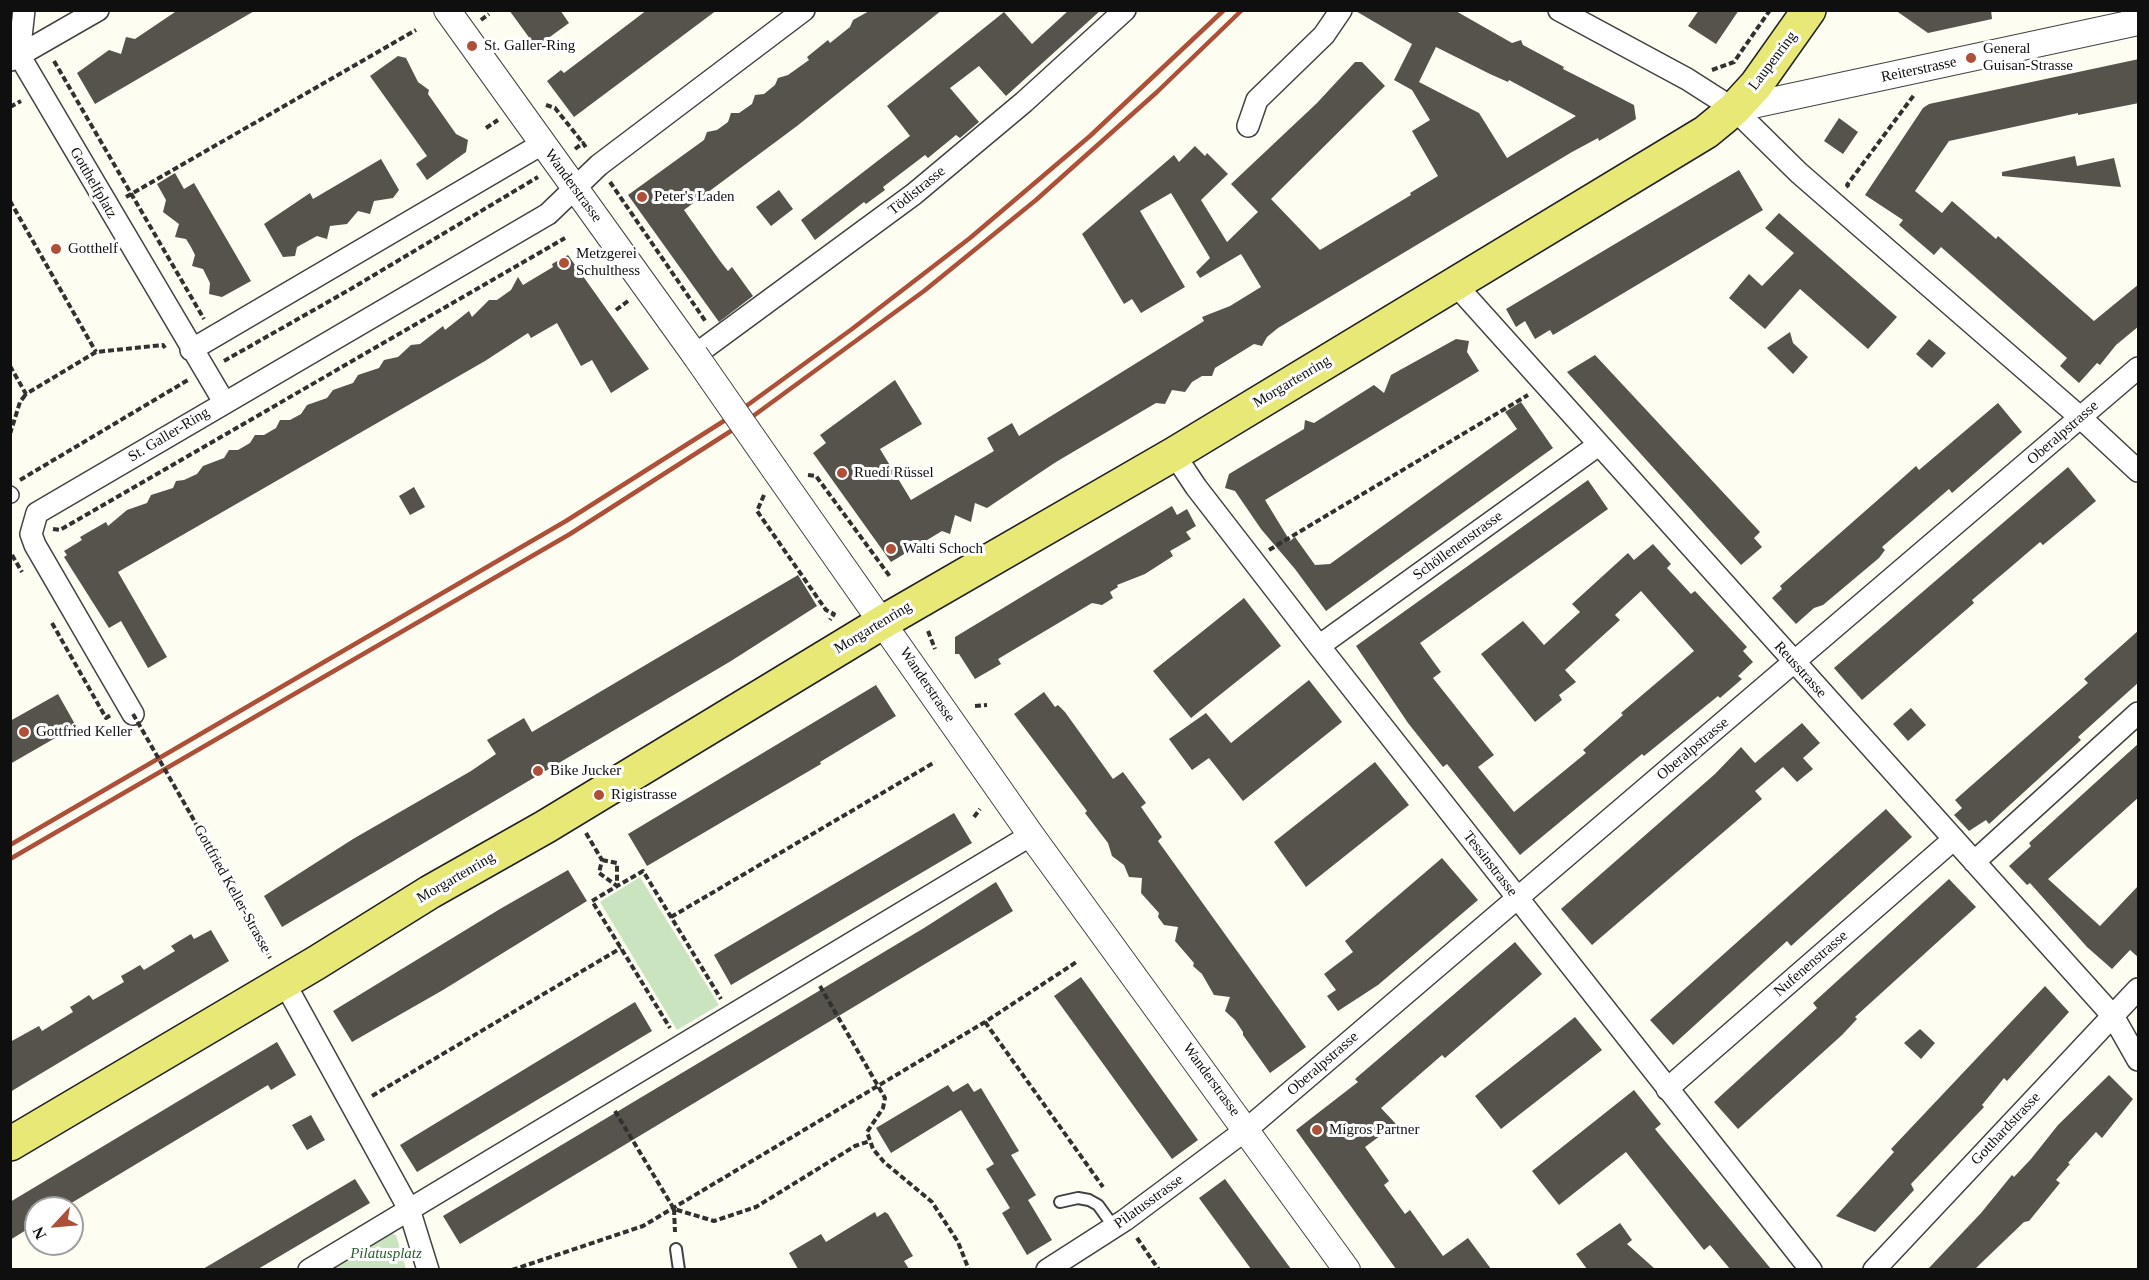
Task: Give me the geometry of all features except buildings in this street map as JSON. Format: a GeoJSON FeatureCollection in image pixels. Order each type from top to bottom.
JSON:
{"type":"FeatureCollection","features":[{"type":"Feature","properties":{"kind":"main road","name":"Laupenring"},"geometry":{"type":"LineString","coordinates":[[1734,109],[1780,54],[1809,10]]}},
{"type":"Feature","properties":{"kind":"main road","name":"Morgartenring"},"geometry":{"type":"LineString","coordinates":[[10,1144],[284,982],[430,891],[554,822],[884,622],[1174,453],[1706,132],[1734,109]]}},
{"type":"Feature","properties":{"kind":"street"},"geometry":{"type":"LineString","coordinates":[[15,58],[24,10]]}},
{"type":"Feature","properties":{"kind":"street"},"geometry":{"type":"LineString","coordinates":[[15,58],[98,10]]}},
{"type":"Feature","properties":{"kind":"street","name":"Wanderstrasse"},"geometry":{"type":"LineString","coordinates":[[447,10],[884,622],[1031,835],[1347,1269]]}},
{"type":"Feature","properties":{"kind":"street","name":"Tödistrasse"},"geometry":{"type":"LineString","coordinates":[[695,356],[914,194],[1024,102],[1125,10]]}},
{"type":"Feature","properties":{"kind":"street"},"geometry":{"type":"LineString","coordinates":[[1248,126],[1257,100],[1324,35],[1341,10]]}},
{"type":"Feature","properties":{"kind":"street"},"geometry":{"type":"LineString","coordinates":[[1559,10],[1688,79],[1734,109],[1799,173],[2139,471]]}},
{"type":"Feature","properties":{"kind":"street","name":"St. Galler-Ring"},"geometry":{"type":"LineString","coordinates":[[37,513],[548,214],[599,165],[797,13]]}},
{"type":"Feature","properties":{"kind":"street","name":"Reiterstrasse"},"geometry":{"type":"LineString","coordinates":[[1734,109],[2139,22]]}},
{"type":"Feature","properties":{"kind":"street","name":"Gotthelfplatz"},"geometry":{"type":"LineString","coordinates":[[15,58],[224,402]]}},
{"type":"Feature","properties":{"kind":"street"},"geometry":{"type":"LineString","coordinates":[[191,350],[542,144]]}},
{"type":"Feature","properties":{"kind":"street","name":"Reusstrasse"},"geometry":{"type":"LineString","coordinates":[[1455,284],[1597,446],[2113,1016],[2139,1060]]}},
{"type":"Feature","properties":{"kind":"street","name":"Oberalpstrasse"},"geometry":{"type":"LineString","coordinates":[[1247,1130],[2139,368]]}},
{"type":"Feature","properties":{"kind":"street","name":"Schöllenenstrasse"},"geometry":{"type":"LineString","coordinates":[[1318,646],[1597,446]]}},
{"type":"Feature","properties":{"kind":"street","name":"Tessinstrasse"},"geometry":{"type":"LineString","coordinates":[[1174,453],[1196,487],[1318,646],[1811,1269]]}},
{"type":"Feature","properties":{"kind":"street"},"geometry":{"type":"LineString","coordinates":[[37,513],[31,534],[35,545],[133,714]]}},
{"type":"Feature","properties":{"kind":"street"},"geometry":{"type":"LineString","coordinates":[[1974,862],[2139,713]]}},
{"type":"Feature","properties":{"kind":"street"},"geometry":{"type":"LineString","coordinates":[[309,1269],[1031,835]]}},
{"type":"Feature","properties":{"kind":"street","name":"Nufenenstrasse"},"geometry":{"type":"LineString","coordinates":[[1667,1089],[1954,839]]}},
{"type":"Feature","properties":{"kind":"street"},"geometry":{"type":"LineString","coordinates":[[284,982],[409,1209],[428,1269]]}},
{"type":"Feature","properties":{"kind":"street","name":"Gotthardstrasse"},"geometry":{"type":"LineString","coordinates":[[1874,1269],[2139,989]]}},
{"type":"Feature","properties":{"kind":"street","name":"Pilatusstrasse"},"geometry":{"type":"LineString","coordinates":[[1047,1269],[1119,1224],[1247,1130]]}},
{"type":"Feature","properties":{"kind":"lane"},"geometry":{"type":"LineString","coordinates":[[1060,1202],[1078,1197],[1089,1200],[1119,1224]]}},
{"type":"Feature","properties":{"kind":"lane"},"geometry":{"type":"LineString","coordinates":[[676,1249],[679,1269]]}},
{"type":"Feature","properties":{"kind":"path"},"geometry":{"type":"LineString","coordinates":[[1748,42],[1770,10]]}},
{"type":"Feature","properties":{"kind":"path"},"geometry":{"type":"LineString","coordinates":[[108,208],[416,30]]}},
{"type":"Feature","properties":{"kind":"path"},"geometry":{"type":"LineString","coordinates":[[43,42],[214,336]]}},
{"type":"Feature","properties":{"kind":"path"},"geometry":{"type":"LineString","coordinates":[[1856,193],[1847,185],[1921,85],[1914,71]]}},
{"type":"Feature","properties":{"kind":"path"},"geometry":{"type":"LineString","coordinates":[[544,104],[555,108],[583,143]]}},
{"type":"Feature","properties":{"kind":"path"},"geometry":{"type":"LineString","coordinates":[[486,128],[498,119]]}},
{"type":"Feature","properties":{"kind":"path"},"geometry":{"type":"LineString","coordinates":[[599,165],[718,339]]}},
{"type":"Feature","properties":{"kind":"path"},"geometry":{"type":"LineString","coordinates":[[11,494],[22,477],[527,185]]}},
{"type":"Feature","properties":{"kind":"path"},"geometry":{"type":"LineString","coordinates":[[10,201],[96,352]]}},
{"type":"Feature","properties":{"kind":"path"},"geometry":{"type":"LineString","coordinates":[[37,513],[53,529],[60,531],[565,238]]}},
{"type":"Feature","properties":{"kind":"path"},"geometry":{"type":"LineString","coordinates":[[10,434],[20,402],[26,394],[96,352],[163,345],[168,355]]}},
{"type":"Feature","properties":{"kind":"path"},"geometry":{"type":"LineString","coordinates":[[10,366],[26,394]]}},
{"type":"Feature","properties":{"kind":"path"},"geometry":{"type":"LineString","coordinates":[[180,373],[185,382]]}},
{"type":"Feature","properties":{"kind":"path"},"geometry":{"type":"LineString","coordinates":[[1252,560],[1544,386]]}},
{"type":"Feature","properties":{"kind":"path"},"geometry":{"type":"LineString","coordinates":[[834,614],[826,610],[756,511],[775,470],[816,476],[891,578]]}},
{"type":"Feature","properties":{"kind":"path"},"geometry":{"type":"LineString","coordinates":[[928,631],[935,649]]}},
{"type":"Feature","properties":{"kind":"path"},"geometry":{"type":"LineString","coordinates":[[975,706],[987,705]]}},
{"type":"Feature","properties":{"kind":"path","name":"Gottfried Keller-Strasse"},"geometry":{"type":"LineString","coordinates":[[133,714],[284,982]]}},
{"type":"Feature","properties":{"kind":"path"},"geometry":{"type":"LineString","coordinates":[[671,917],[935,762]]}},
{"type":"Feature","properties":{"kind":"path"},"geometry":{"type":"LineString","coordinates":[[975,817],[980,809]]}},
{"type":"Feature","properties":{"kind":"path"},"geometry":{"type":"LineString","coordinates":[[584,830],[602,860],[599,873],[617,886]]}},
{"type":"Feature","properties":{"kind":"path"},"geometry":{"type":"LineString","coordinates":[[602,860],[617,863],[617,886]]}},
{"type":"Feature","properties":{"kind":"path"},"geometry":{"type":"LineString","coordinates":[[680,1046],[592,901],[617,886],[643,871],[731,1016]]}},
{"type":"Feature","properties":{"kind":"path"},"geometry":{"type":"LineString","coordinates":[[353,1107],[621,948]]}},
{"type":"Feature","properties":{"kind":"path"},"geometry":{"type":"LineString","coordinates":[[512,1269],[643,1226],[985,1022],[1077,962]]}},
{"type":"Feature","properties":{"kind":"path"},"geometry":{"type":"LineString","coordinates":[[809,968],[879,1084],[885,1098],[883,1108],[867,1132],[870,1141],[884,1162],[932,1202],[958,1242],[969,1269]]}},
{"type":"Feature","properties":{"kind":"path"},"geometry":{"type":"LineString","coordinates":[[985,1022],[1119,1224],[1160,1269]]}},
{"type":"Feature","properties":{"kind":"path"},"geometry":{"type":"LineString","coordinates":[[603,1092],[674,1209],[676,1249]]}},
{"type":"Feature","properties":{"kind":"path"},"geometry":{"type":"LineString","coordinates":[[674,1209],[714,1221],[728,1218],[756,1207],[855,1146],[870,1141]]}},
{"type":"Feature","properties":{"kind":"green space"},"geometry":{"type":"Polygon","coordinates":[[[640,877],[719,1005],[677,1030],[600,902],[640,877]]]}},
{"type":"Feature","properties":{"kind":"green space","name":"Pilatusplatz"},"geometry":{"type":"Polygon","coordinates":[[[391,1233],[396,1235],[406,1269],[331,1270],[391,1233]]]}},
{"type":"Feature","properties":{"kind":"railway"},"geometry":{"type":"LineString","coordinates":[[10,845],[566,521],[738,412],[852,329],[970,238],[1090,136],[1224,10]]}},
{"type":"Feature","properties":{"kind":"railway"},"geometry":{"type":"LineString","coordinates":[[10,859],[570,534],[745,422],[924,291],[1036,200],[1157,92],[1242,10]]}},
{"type":"Feature","properties":{"kind":"place","name":"St. Galler-Ring"},"geometry":{"type":"Point","coordinates":[472,46]}},
{"type":"Feature","properties":{"kind":"place","name":"General Guisan-Strasse"},"geometry":{"type":"Point","coordinates":[1971,58]}},
{"type":"Feature","properties":{"kind":"place","name":"Peter's Laden"},"geometry":{"type":"Point","coordinates":[642,197]}},
{"type":"Feature","properties":{"kind":"place","name":"Gotthelf"},"geometry":{"type":"Point","coordinates":[56,249]}},
{"type":"Feature","properties":{"kind":"place","name":"Metzgerei Schulthess"},"geometry":{"type":"Point","coordinates":[564,263]}},
{"type":"Feature","properties":{"kind":"place","name":"Ruedi Rüssel"},"geometry":{"type":"Point","coordinates":[842,473]}},
{"type":"Feature","properties":{"kind":"place","name":"Walti Schoch"},"geometry":{"type":"Point","coordinates":[891,549]}},
{"type":"Feature","properties":{"kind":"place","name":"Gottfried Keller"},"geometry":{"type":"Point","coordinates":[24,732]}},
{"type":"Feature","properties":{"kind":"place","name":"Bike Jucker"},"geometry":{"type":"Point","coordinates":[538,771]}},
{"type":"Feature","properties":{"kind":"place","name":"Rigistrasse"},"geometry":{"type":"Point","coordinates":[599,795]}},
{"type":"Feature","properties":{"kind":"place","name":"Migros Partner"},"geometry":{"type":"Point","coordinates":[1317,1130]}}]}
